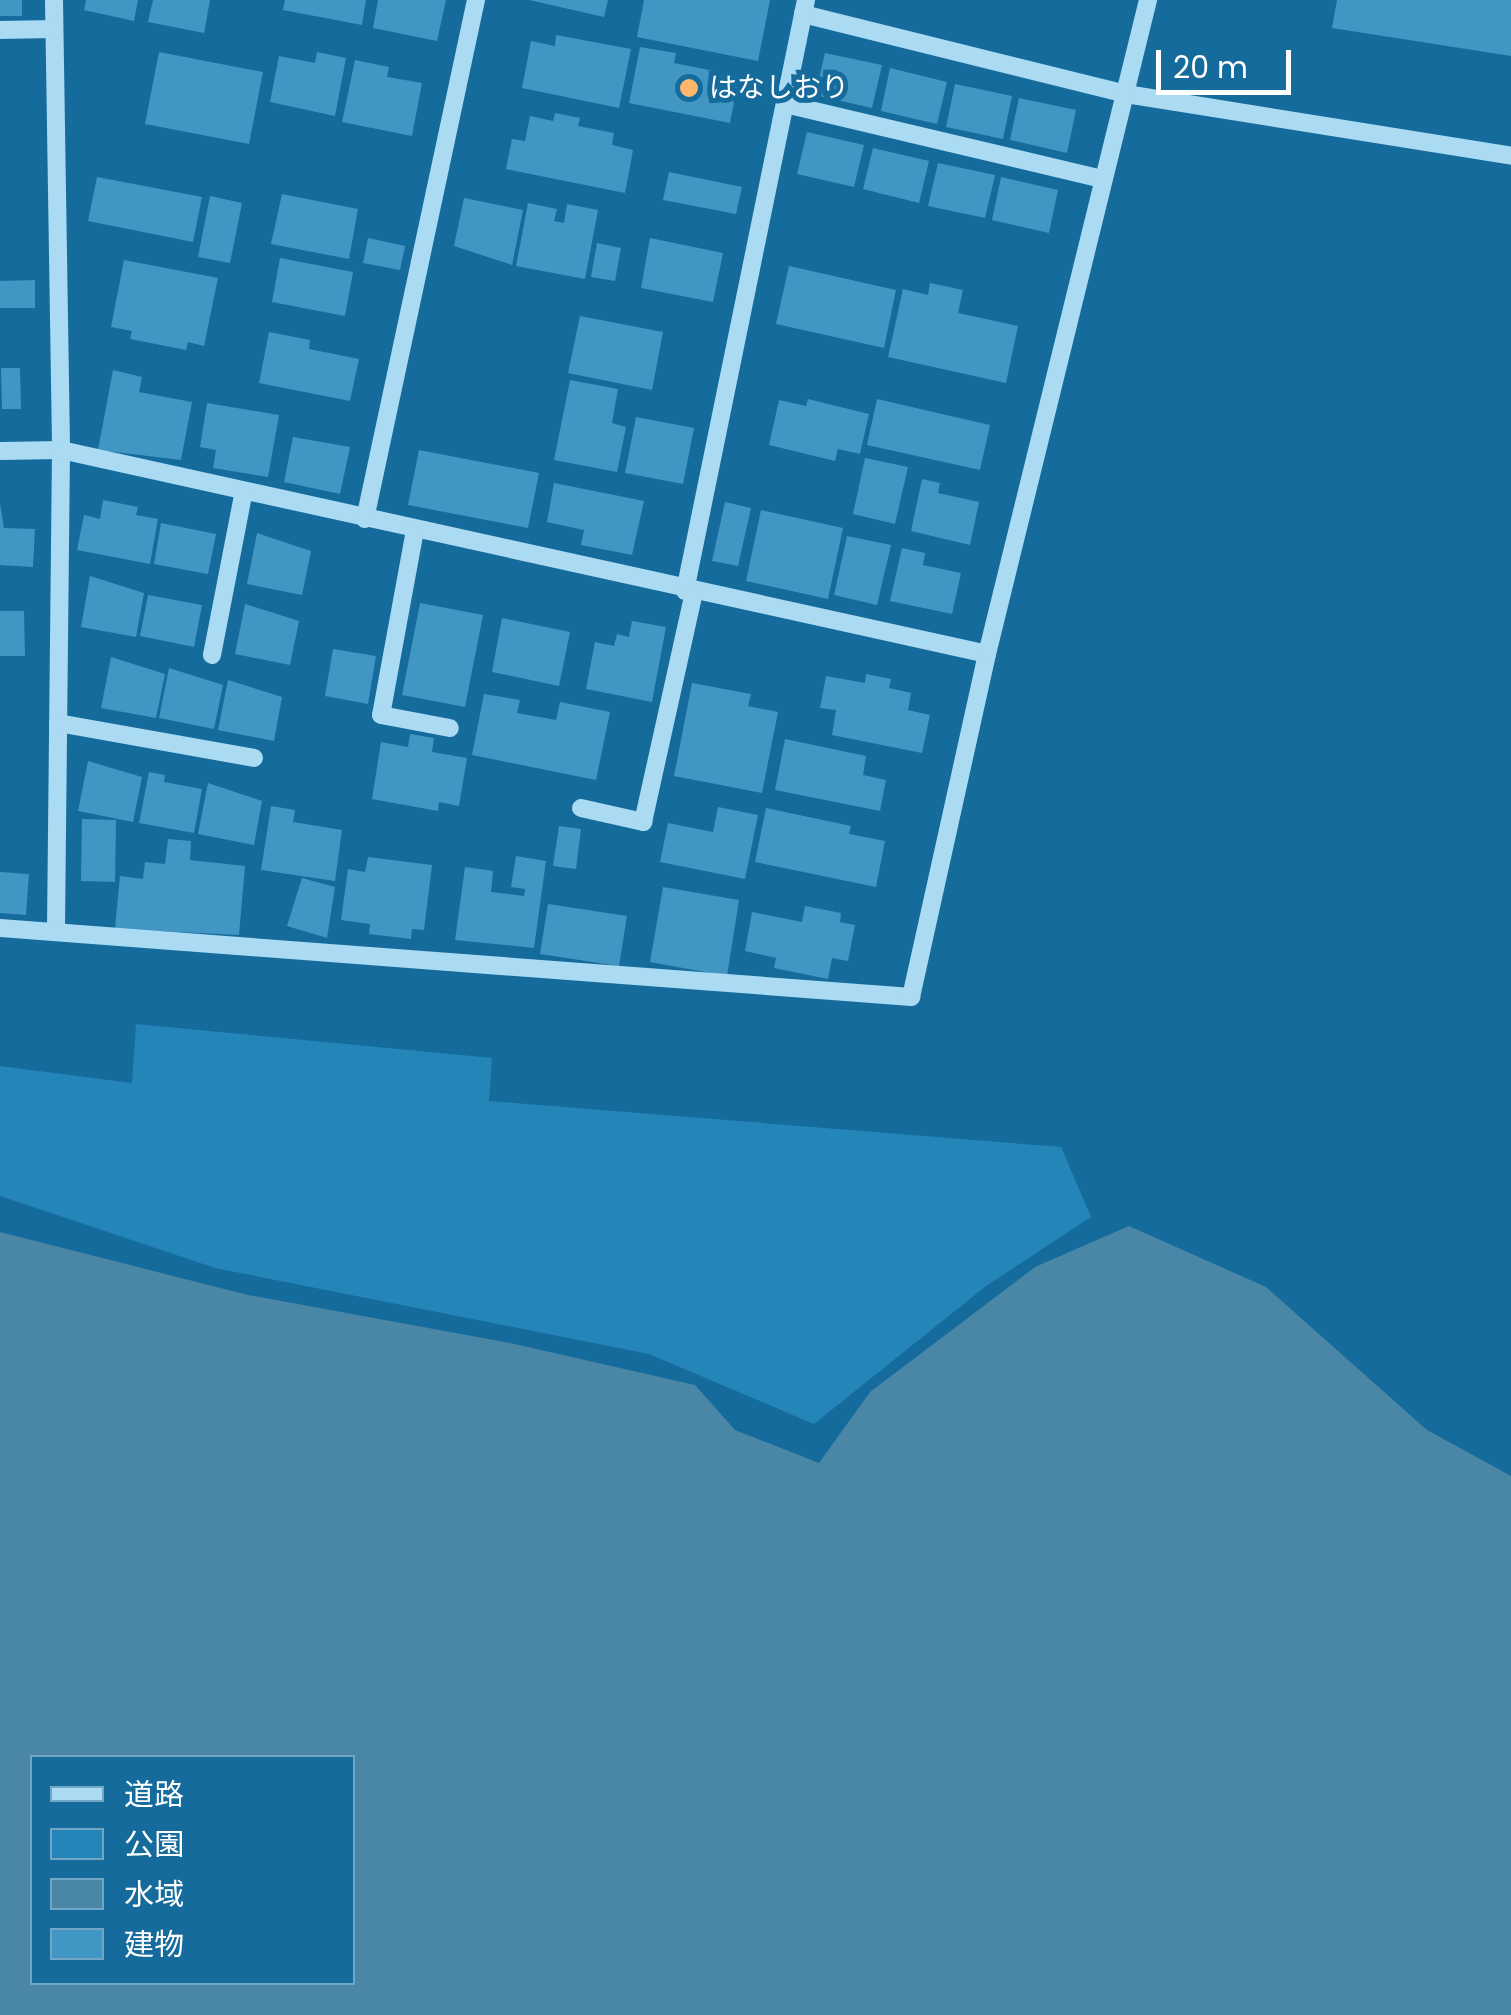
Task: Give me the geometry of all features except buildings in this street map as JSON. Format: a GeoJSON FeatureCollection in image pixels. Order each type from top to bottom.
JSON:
{"type":"FeatureCollection","features":[{"type":"Feature","properties":{"kind":"street"},"geometry":{"type":"LineString","coordinates":[[54,0],[60,450],[56,932]]}},
{"type":"Feature","properties":{"kind":"street"},"geometry":{"type":"LineString","coordinates":[[365,520],[476,0]]}},
{"type":"Feature","properties":{"kind":"street"},"geometry":{"type":"LineString","coordinates":[[0,928],[911,997],[987,654],[1148,0]]}},
{"type":"Feature","properties":{"kind":"street"},"geometry":{"type":"LineString","coordinates":[[581,808],[643,822],[804,7],[1126,94],[1511,156]]}},
{"type":"Feature","properties":{"kind":"street"},"geometry":{"type":"LineString","coordinates":[[0,30],[54,29]]}},
{"type":"Feature","properties":{"kind":"street"},"geometry":{"type":"LineString","coordinates":[[785,104],[1103,178]]}},
{"type":"Feature","properties":{"kind":"street"},"geometry":{"type":"LineString","coordinates":[[0,451],[60,450],[690,592],[987,654]]}},
{"type":"Feature","properties":{"kind":"street"},"geometry":{"type":"LineString","coordinates":[[212,655],[244,491]]}},
{"type":"Feature","properties":{"kind":"street"},"geometry":{"type":"LineString","coordinates":[[415,530],[381,715],[450,728]]}},
{"type":"Feature","properties":{"kind":"street"},"geometry":{"type":"LineString","coordinates":[[58,722],[254,758]]}},
{"type":"Feature","properties":{"kind":"green space"},"geometry":{"type":"Polygon","coordinates":[[[136,1024],[492,1058],[489,1101],[1061,1147],[1091,1217],[986,1286],[814,1424],[649,1354],[215,1268],[0,1196],[0,1066],[132,1083],[136,1024]]]}},
{"type":"Feature","properties":{"kind":"water"},"geometry":{"type":"Polygon","coordinates":[[[1129,1226],[1266,1287],[1427,1430],[1511,1476],[1511,2015],[0,2015],[0,1232],[248,1295],[510,1343],[695,1385],[735,1430],[819,1463],[870,1392],[1035,1267],[1129,1226]]]}},
{"type":"Feature","properties":{"kind":"place","name":"はなしおり"},"geometry":{"type":"Point","coordinates":[689,88]}}]}
